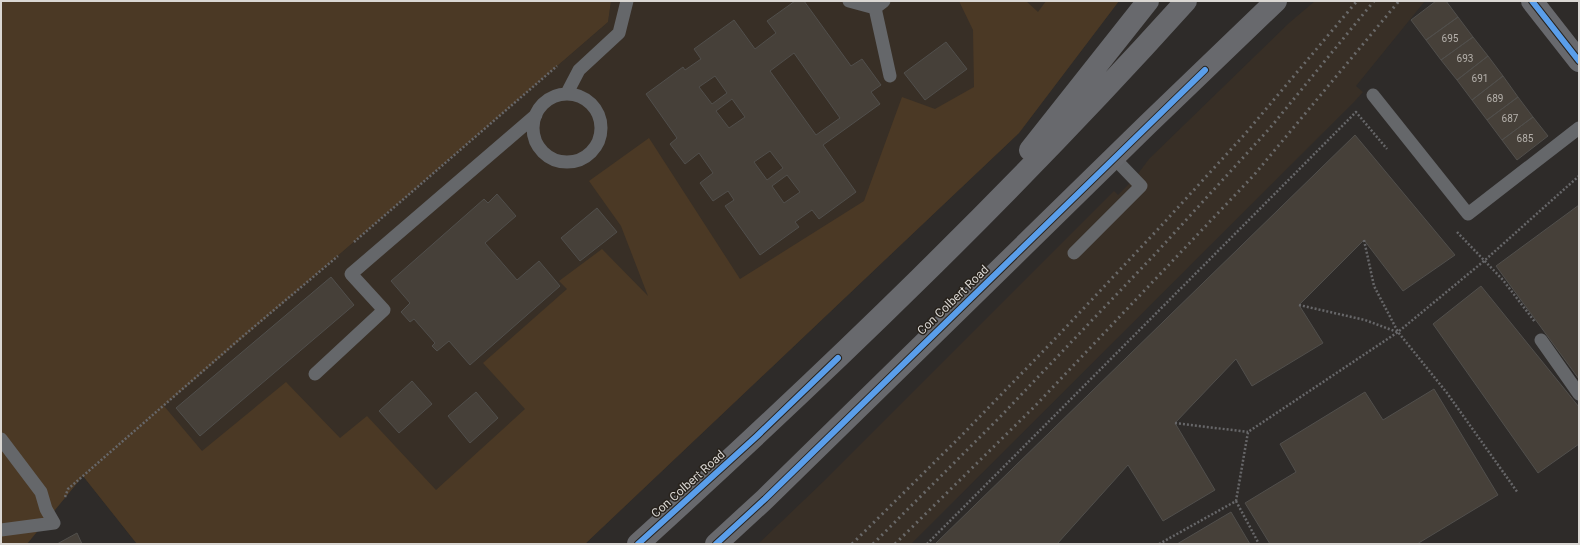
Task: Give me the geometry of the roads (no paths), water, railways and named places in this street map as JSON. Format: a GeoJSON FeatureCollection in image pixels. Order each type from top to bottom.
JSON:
{"type":"FeatureCollection","features":[{"type":"Feature","properties":{"kind":"main road"},"geometry":{"type":"LineString","coordinates":[[953,246],[1148,1]]}},
{"type":"Feature","properties":{"kind":"main road","name":"Con Colbert Road"},"geometry":{"type":"LineString","coordinates":[[638,544],[773,420],[953,246],[1114,82],[1186,1]]}},
{"type":"Feature","properties":{"kind":"main road","name":"Con Colbert Road"},"geometry":{"type":"LineString","coordinates":[[716,544],[771,494],[1276,1]]}},
{"type":"Feature","properties":{"kind":"main road"},"geometry":{"type":"LineString","coordinates":[[1536,4],[1579,60]]}},
{"type":"Feature","properties":{"kind":"lane"},"geometry":{"type":"LineString","coordinates":[[567,93],[579,70],[619,33],[627,1]]}},
{"type":"Feature","properties":{"kind":"lane"},"geometry":{"type":"LineString","coordinates":[[849,1],[879,4],[890,76]]}},
{"type":"Feature","properties":{"kind":"lane"},"geometry":{"type":"LineString","coordinates":[[567,93],[578,95],[588,100],[600,117],[602,128],[600,139],[595,148],[587,156],[577,161],[566,162],[555,160],[545,154],[537,144],[533,134],[533,122],[536,115],[545,101],[555,96],[567,93]]}},
{"type":"Feature","properties":{"kind":"lane"},"geometry":{"type":"LineString","coordinates":[[1373,95],[1468,214],[1579,128]]}},
{"type":"Feature","properties":{"kind":"lane"},"geometry":{"type":"LineString","coordinates":[[315,374],[384,310],[351,274],[536,115]]}},
{"type":"Feature","properties":{"kind":"lane"},"geometry":{"type":"LineString","coordinates":[[1074,253],[1141,186],[1114,158]]}},
{"type":"Feature","properties":{"kind":"lane"},"geometry":{"type":"LineString","coordinates":[[1541,340],[1579,394]]}},
{"type":"Feature","properties":{"kind":"lane"},"geometry":{"type":"LineString","coordinates":[[1,440],[40,492],[46,510],[54,523],[1,530]]}},
{"type":"Feature","properties":{"kind":"railway"},"geometry":{"type":"LineString","coordinates":[[852,544],[963,434],[1161,226],[1245,134],[1357,1]]}},
{"type":"Feature","properties":{"kind":"railway"},"geometry":{"type":"LineString","coordinates":[[873,544],[1000,417],[1156,253],[1270,128],[1374,1]]}},
{"type":"Feature","properties":{"kind":"railway"},"geometry":{"type":"LineString","coordinates":[[895,544],[1035,406],[1254,175],[1399,1]]}}]}
